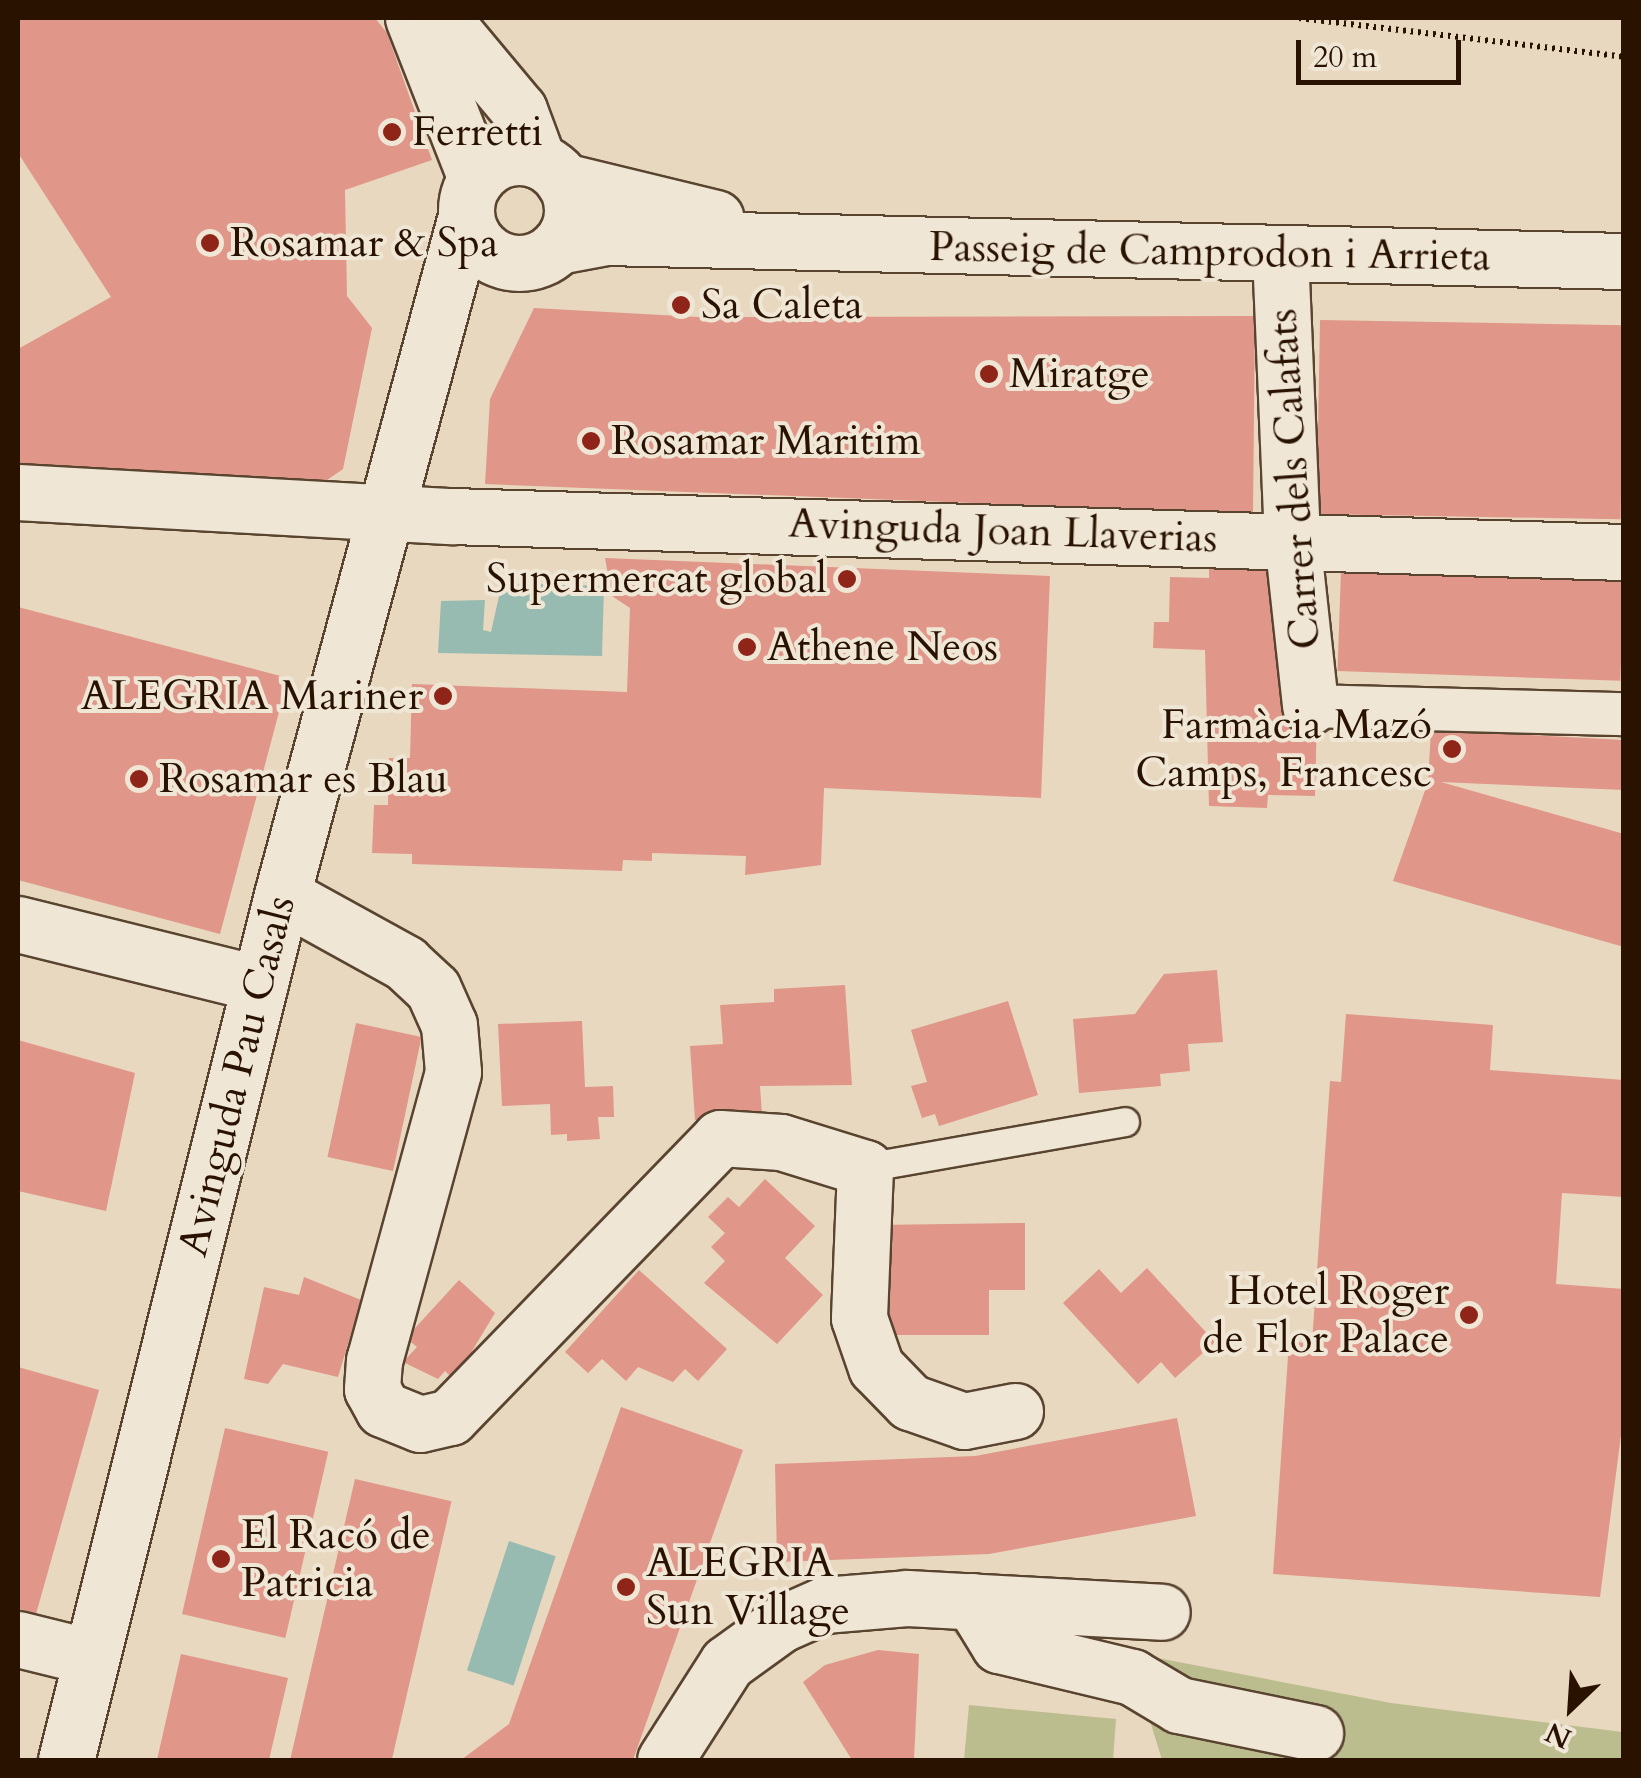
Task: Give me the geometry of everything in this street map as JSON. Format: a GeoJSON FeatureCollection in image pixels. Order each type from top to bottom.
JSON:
{"type":"FeatureCollection","features":[{"type":"Feature","properties":{"kind":"street"},"geometry":{"type":"LineString","coordinates":[[413,18],[471,197],[480,247],[535,254],[572,215],[519,110],[442,18]]}},
{"type":"Feature","properties":{"kind":"street"},"geometry":{"type":"LineString","coordinates":[[471,197],[504,159],[550,171]]}},
{"type":"Feature","properties":{"kind":"street","name":"Passeig de Camprodon i Arrieta"},"geometry":{"type":"LineString","coordinates":[[550,171],[796,241]]}},
{"type":"Feature","properties":{"kind":"street","name":"Avinguda Pau Casals"},"geometry":{"type":"LineString","coordinates":[[66,1760],[282,895],[382,514],[420,394],[471,197]]}},
{"type":"Feature","properties":{"kind":"street","name":"Passeig de Camprodon i Arrieta"},"geometry":{"type":"LineString","coordinates":[[535,254],[606,237],[1624,261]]}},
{"type":"Feature","properties":{"kind":"street","name":"Carrer dels Calafats"},"geometry":{"type":"LineString","coordinates":[[1280,253],[1292,539],[1310,706]]}},
{"type":"Feature","properties":{"kind":"street","name":"Avinguda Pau Casals"},"geometry":{"type":"LineString","coordinates":[[420,394],[480,296],[535,254]]}},
{"type":"Feature","properties":{"kind":"street","name":"Avinguda Joan Llaverias"},"geometry":{"type":"LineString","coordinates":[[18,492],[382,514],[1624,552]]}},
{"type":"Feature","properties":{"kind":"street"},"geometry":{"type":"LineString","coordinates":[[1310,706],[1624,714]]}},
{"type":"Feature","properties":{"kind":"street"},"geometry":{"type":"LineString","coordinates":[[282,895],[406,963],[433,989],[449,1026],[452,1072],[374,1360],[372,1389],[397,1418],[420,1424],[450,1417],[475,1396],[720,1138],[781,1142],[866,1168],[859,1318],[876,1366],[910,1402],[964,1421],[1015,1411]]}},
{"type":"Feature","properties":{"kind":"street"},"geometry":{"type":"LineString","coordinates":[[18,924],[260,984]]}},
{"type":"Feature","properties":{"kind":"street"},"geometry":{"type":"LineString","coordinates":[[665,1760],[727,1663],[781,1624],[855,1599],[1162,1612]]}},
{"type":"Feature","properties":{"kind":"street"},"geometry":{"type":"LineString","coordinates":[[972,1601],[998,1646],[1132,1677],[1208,1714],[1315,1734]]}},
{"type":"Feature","properties":{"kind":"street"},"geometry":{"type":"LineString","coordinates":[[18,1639],[91,1656]]}},
{"type":"Feature","properties":{"kind":"lane"},"geometry":{"type":"LineString","coordinates":[[866,1168],[1125,1122]]}},
{"type":"Feature","properties":{"kind":"path"},"geometry":{"type":"LineString","coordinates":[[1299,18],[1624,56]]}},
{"type":"Feature","properties":{"kind":"green space"},"geometry":{"type":"Polygon","coordinates":[[[991,1626],[1391,1703],[1623,1732],[1623,1760],[1162,1760],[1146,1708],[976,1656],[951,1629],[991,1626]]]}},
{"type":"Feature","properties":{"kind":"green space"},"geometry":{"type":"Polygon","coordinates":[[[969,1705],[1116,1719],[1113,1760],[964,1760],[969,1705]]]}},
{"type":"Feature","properties":{"kind":"water"},"geometry":{"type":"Polygon","coordinates":[[[502,583],[604,586],[602,656],[438,653],[441,601],[485,600],[483,630],[491,632],[502,583]]]}},
{"type":"Feature","properties":{"kind":"water"},"geometry":{"type":"Polygon","coordinates":[[[509,1541],[556,1556],[514,1685],[467,1670],[509,1541]]]}},
{"type":"Feature","properties":{"kind":"building","name":"Rosamar & Spa"},"geometry":{"type":"Polygon","coordinates":[[[18,18],[375,18],[387,33],[432,160],[345,190],[347,296],[372,328],[343,469],[320,485],[18,468],[18,349],[111,297],[18,153],[18,18]]]}},
{"type":"Feature","properties":{"kind":"building"},"geometry":{"type":"Polygon","coordinates":[[[534,308],[698,317],[1255,316],[1253,514],[485,484],[490,399],[534,308]]]}},
{"type":"Feature","properties":{"kind":"building"},"geometry":{"type":"Polygon","coordinates":[[[1320,320],[1624,325],[1621,519],[1317,514],[1320,320]]]}},
{"type":"Feature","properties":{"kind":"building"},"geometry":{"type":"Polygon","coordinates":[[[605,558],[1050,576],[1041,798],[824,788],[821,865],[745,875],[746,856],[652,853],[652,861],[623,860],[622,871],[412,864],[412,854],[372,853],[374,805],[388,805],[389,758],[410,758],[412,684],[627,692],[630,608],[612,596],[605,558]]]}},
{"type":"Feature","properties":{"kind":"building"},"geometry":{"type":"Polygon","coordinates":[[[1209,563],[1287,565],[1283,712],[1317,714],[1315,796],[1268,795],[1267,808],[1209,806],[1205,650],[1153,648],[1154,622],[1169,622],[1170,577],[1209,578],[1209,563]]]}},
{"type":"Feature","properties":{"kind":"building"},"geometry":{"type":"Polygon","coordinates":[[[1341,571],[1624,581],[1620,681],[1338,671],[1341,571]]]}},
{"type":"Feature","properties":{"kind":"building","name":"Rosamar es Blau"},"geometry":{"type":"Polygon","coordinates":[[[18,607],[288,678],[220,934],[18,880],[18,607]]]}},
{"type":"Feature","properties":{"kind":"building"},"geometry":{"type":"Polygon","coordinates":[[[1431,730],[1624,740],[1624,790],[1441,782],[1624,834],[1624,947],[1393,881],[1428,782],[1431,730]]]}},
{"type":"Feature","properties":{"kind":"building"},"geometry":{"type":"Polygon","coordinates":[[[1217,970],[1223,1042],[1188,1044],[1190,1071],[1160,1074],[1161,1086],[1079,1093],[1073,1019],[1135,1014],[1164,974],[1217,970]]]}},
{"type":"Feature","properties":{"kind":"building"},"geometry":{"type":"Polygon","coordinates":[[[845,985],[852,1085],[760,1086],[762,1115],[695,1120],[690,1046],[723,1044],[720,1005],[774,1002],[774,989],[845,985]]]}},
{"type":"Feature","properties":{"kind":"building"},"geometry":{"type":"Polygon","coordinates":[[[1008,1001],[1038,1095],[939,1126],[935,1114],[922,1118],[911,1086],[927,1082],[911,1030],[1008,1001]]]}},
{"type":"Feature","properties":{"kind":"building","name":"Hotel Roger de Flor Palace"},"geometry":{"type":"Polygon","coordinates":[[[1346,1014],[1493,1025],[1490,1070],[1624,1080],[1624,1197],[1562,1193],[1556,1284],[1624,1289],[1624,1412],[1600,1597],[1273,1574],[1289,1342],[1312,1343],[1330,1081],[1341,1082],[1346,1014]]]}},
{"type":"Feature","properties":{"kind":"building"},"geometry":{"type":"Polygon","coordinates":[[[582,1021],[585,1087],[613,1086],[614,1117],[598,1117],[600,1139],[567,1141],[567,1134],[551,1135],[550,1104],[502,1106],[498,1024],[582,1021]]]}},
{"type":"Feature","properties":{"kind":"building"},"geometry":{"type":"Polygon","coordinates":[[[356,1023],[422,1037],[393,1171],[328,1157],[356,1023]]]}},
{"type":"Feature","properties":{"kind":"building"},"geometry":{"type":"Polygon","coordinates":[[[18,1040],[135,1073],[106,1211],[18,1191],[18,1040]]]}},
{"type":"Feature","properties":{"kind":"building"},"geometry":{"type":"Polygon","coordinates":[[[765,1179],[815,1226],[785,1258],[823,1295],[777,1344],[704,1283],[725,1261],[711,1247],[725,1233],[708,1217],[728,1197],[739,1207],[765,1179]]]}},
{"type":"Feature","properties":{"kind":"building"},"geometry":{"type":"Polygon","coordinates":[[[1025,1223],[1025,1290],[989,1290],[989,1335],[878,1335],[877,1225],[1025,1223]]]}},
{"type":"Feature","properties":{"kind":"building"},"geometry":{"type":"Polygon","coordinates":[[[1147,1268],[1215,1342],[1175,1378],[1161,1362],[1138,1384],[1063,1303],[1099,1269],[1121,1293],[1147,1268]]]}},
{"type":"Feature","properties":{"kind":"building"},"geometry":{"type":"Polygon","coordinates":[[[639,1270],[727,1349],[698,1381],[685,1369],[673,1382],[638,1367],[626,1381],[602,1359],[588,1373],[565,1352],[639,1270]]]}},
{"type":"Feature","properties":{"kind":"building"},"geometry":{"type":"Polygon","coordinates":[[[304,1277],[361,1300],[338,1377],[283,1364],[268,1384],[244,1379],[264,1287],[299,1295],[304,1277]]]}},
{"type":"Feature","properties":{"kind":"building"},"geometry":{"type":"Polygon","coordinates":[[[459,1280],[495,1313],[472,1351],[481,1358],[458,1384],[445,1371],[438,1379],[403,1362],[417,1347],[406,1338],[459,1280]]]}},
{"type":"Feature","properties":{"kind":"building"},"geometry":{"type":"Polygon","coordinates":[[[18,1367],[99,1390],[36,1614],[18,1608],[18,1367]]]}},
{"type":"Feature","properties":{"kind":"building","name":"ALEGRIA Sun Village"},"geometry":{"type":"Polygon","coordinates":[[[621,1407],[743,1450],[633,1760],[461,1760],[509,1724],[621,1407]]]}},
{"type":"Feature","properties":{"kind":"building"},"geometry":{"type":"Polygon","coordinates":[[[1177,1418],[1196,1516],[989,1554],[777,1562],[775,1464],[975,1456],[1177,1418]]]}},
{"type":"Feature","properties":{"kind":"building"},"geometry":{"type":"Polygon","coordinates":[[[225,1428],[328,1452],[285,1638],[182,1614],[225,1428]]]}},
{"type":"Feature","properties":{"kind":"building"},"geometry":{"type":"Polygon","coordinates":[[[355,1479],[451,1501],[392,1760],[290,1760],[355,1479]]]}},
{"type":"Feature","properties":{"kind":"building"},"geometry":{"type":"Polygon","coordinates":[[[878,1650],[919,1654],[914,1760],[852,1760],[803,1682],[825,1665],[878,1650]]]}},
{"type":"Feature","properties":{"kind":"building"},"geometry":{"type":"Polygon","coordinates":[[[181,1654],[288,1678],[269,1760],[157,1760],[181,1654]]]}},
{"type":"Feature","properties":{"kind":"place","name":"Ferretti"},"geometry":{"type":"Point","coordinates":[392,132]}},
{"type":"Feature","properties":{"kind":"place","name":"Rosamar & Spa"},"geometry":{"type":"Point","coordinates":[210,243]}},
{"type":"Feature","properties":{"kind":"place","name":"Sa Caleta"},"geometry":{"type":"Point","coordinates":[681,305]}},
{"type":"Feature","properties":{"kind":"place","name":"Miratge"},"geometry":{"type":"Point","coordinates":[989,374]}},
{"type":"Feature","properties":{"kind":"place","name":"Rosamar Maritim"},"geometry":{"type":"Point","coordinates":[591,441]}},
{"type":"Feature","properties":{"kind":"place","name":"Supermercat global"},"geometry":{"type":"Point","coordinates":[847,579]}},
{"type":"Feature","properties":{"kind":"place","name":"Athene Neos"},"geometry":{"type":"Point","coordinates":[747,647]}},
{"type":"Feature","properties":{"kind":"place","name":"ALEGRIA Mariner"},"geometry":{"type":"Point","coordinates":[443,696]}},
{"type":"Feature","properties":{"kind":"place","name":"Farmàcia Mazó Camps, Francesc"},"geometry":{"type":"Point","coordinates":[1452,749]}},
{"type":"Feature","properties":{"kind":"place","name":"Rosamar es Blau"},"geometry":{"type":"Point","coordinates":[139,779]}},
{"type":"Feature","properties":{"kind":"place","name":"Hotel Roger de Flor Palace"},"geometry":{"type":"Point","coordinates":[1469,1315]}},
{"type":"Feature","properties":{"kind":"place","name":"El Racó de Patricia"},"geometry":{"type":"Point","coordinates":[221,1559]}},
{"type":"Feature","properties":{"kind":"place","name":"ALEGRIA Sun Village"},"geometry":{"type":"Point","coordinates":[626,1587]}}]}
